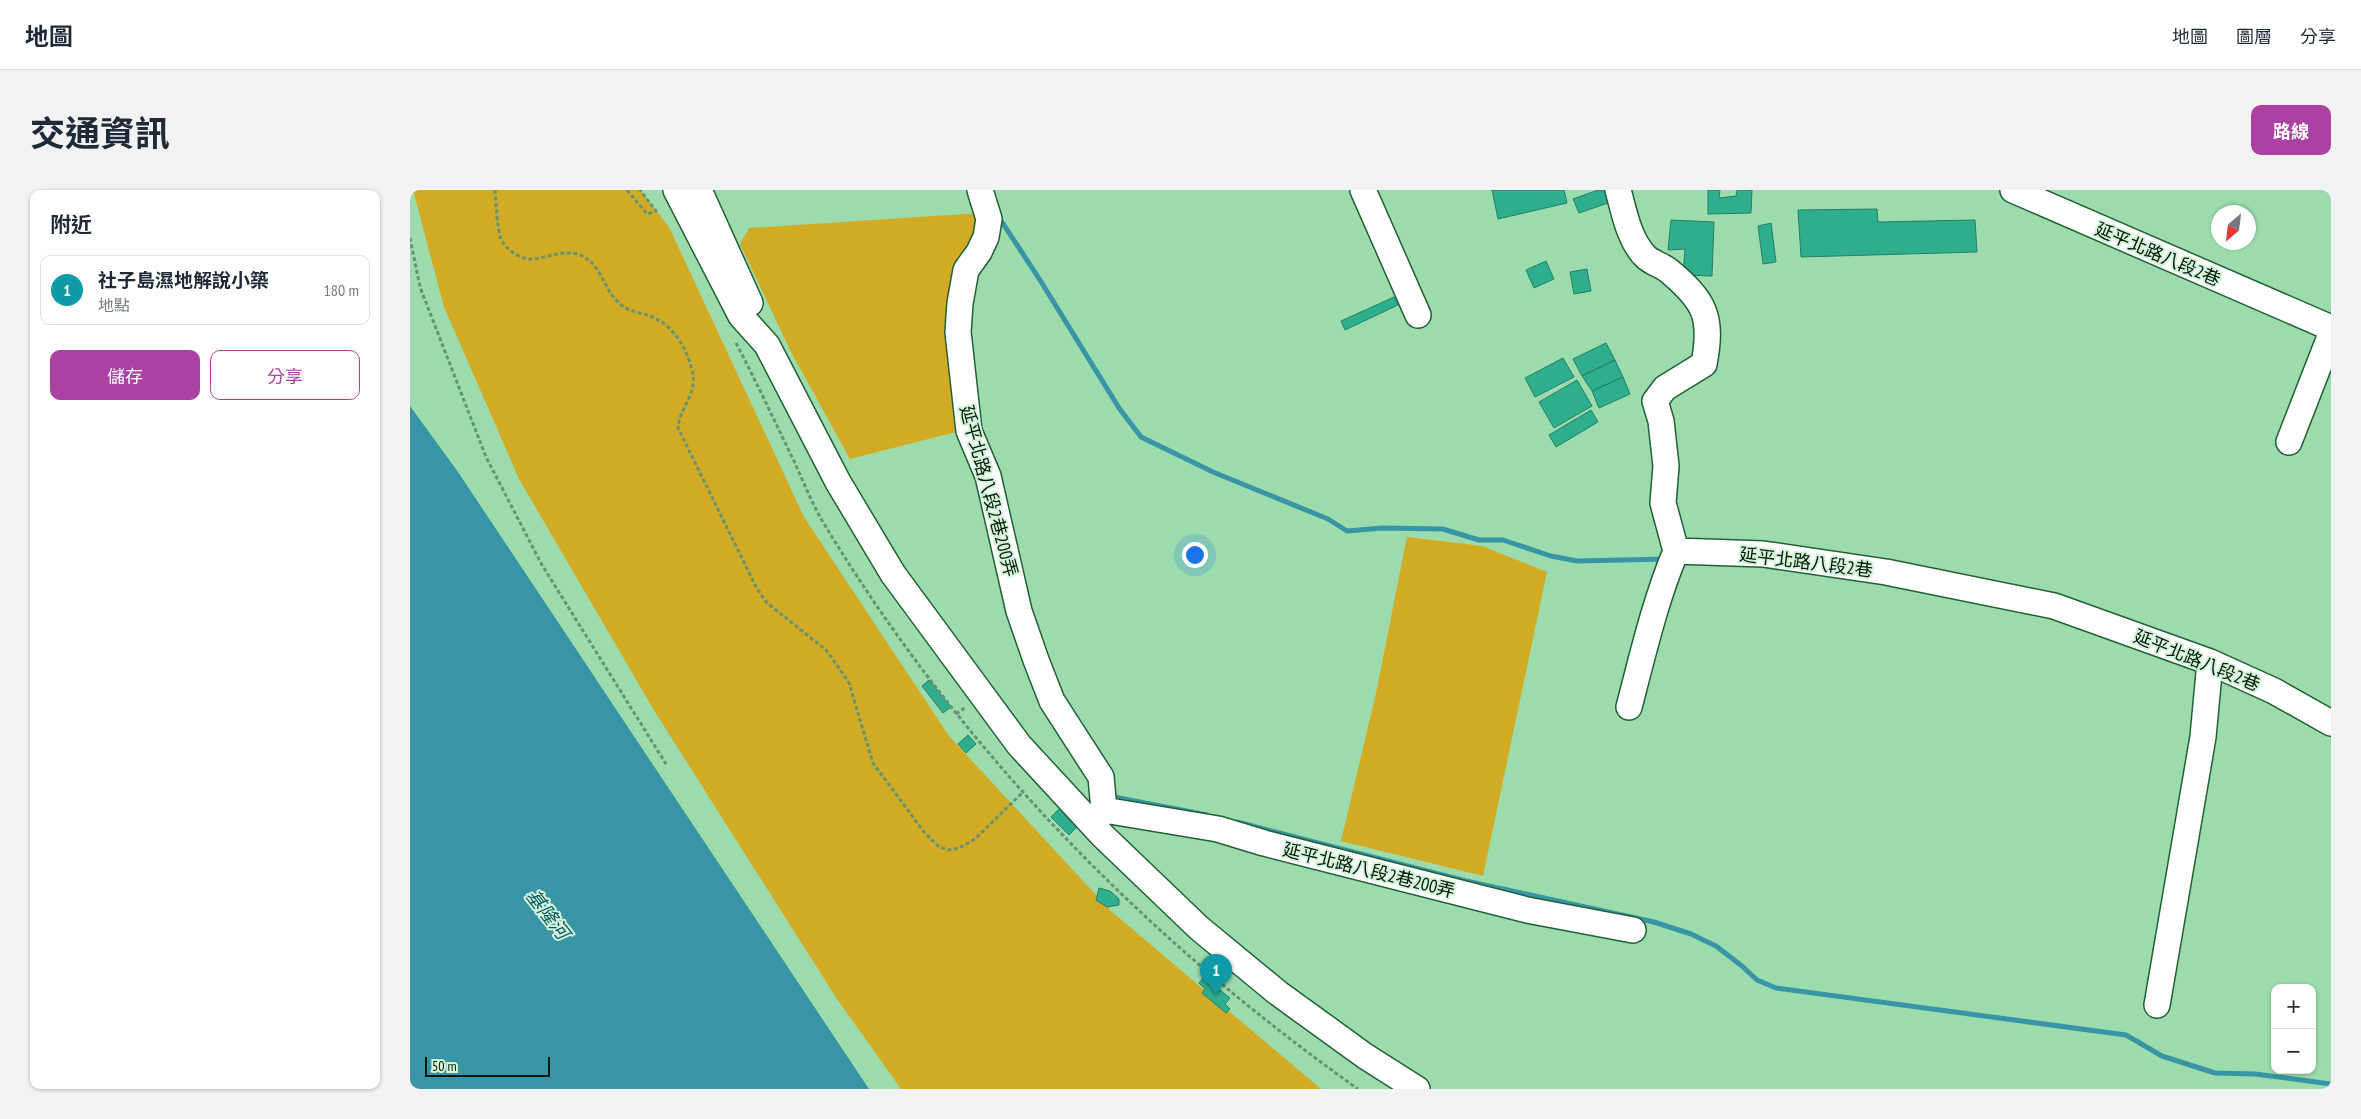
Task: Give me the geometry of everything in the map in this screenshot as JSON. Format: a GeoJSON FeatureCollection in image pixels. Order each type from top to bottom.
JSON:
{"type":"FeatureCollection","features":[{"type":"Feature","properties":{"kind":"street"},"geometry":{"type":"LineString","coordinates":[[676,190],[741,316],[768,345]]}},
{"type":"Feature","properties":{"kind":"street"},"geometry":{"type":"LineString","coordinates":[[699,190],[768,345],[838,482],[893,574],[1019,745],[1098,818],[1199,928],[1251,971],[1365,1056],[1417,1089]]}},
{"type":"Feature","properties":{"kind":"street","name":"延平北路八段2巷200弄"},"geometry":{"type":"LineString","coordinates":[[980,190],[989,218],[986,237],[979,252],[966,270],[960,303],[958,332],[969,431],[988,476],[1019,611],[1036,660],[1052,701],[1101,777],[1098,818],[1218,829],[1273,845],[1527,910],[1633,930]]}},
{"type":"Feature","properties":{"kind":"street"},"geometry":{"type":"LineString","coordinates":[[1363,190],[1418,315]]}},
{"type":"Feature","properties":{"kind":"street"},"geometry":{"type":"LineString","coordinates":[[1618,190],[1632,236],[1646,257],[1667,270],[1697,296],[1706,315],[1708,344],[1704,364],[1665,388],[1655,401],[1661,421],[1666,466],[1663,503],[1676,551],[1649,630],[1629,707]]}},
{"type":"Feature","properties":{"kind":"street","name":"延平北路八段2巷"},"geometry":{"type":"LineString","coordinates":[[2013,190],[2331,328]]}},
{"type":"Feature","properties":{"kind":"street"},"geometry":{"type":"LineString","coordinates":[[2289,442],[2331,334]]}},
{"type":"Feature","properties":{"kind":"street","name":"延平北路八段2巷"},"geometry":{"type":"LineString","coordinates":[[1676,551],[1763,554],[1886,572],[2054,606],[2210,662],[2274,691],[2331,723]]}},
{"type":"Feature","properties":{"kind":"street"},"geometry":{"type":"LineString","coordinates":[[2157,1005],[2203,737],[2210,662]]}},
{"type":"Feature","properties":{"kind":"path"},"geometry":{"type":"LineString","coordinates":[[495,190],[502,240],[514,254],[530,260],[557,253],[577,254],[593,263],[618,303],[630,310],[654,318],[672,331],[684,346],[693,375],[693,388],[679,418],[678,428],[721,520],[756,587],[766,602],[826,650],[849,683],[873,763],[924,832],[939,847],[949,850],[959,848],[975,838],[1022,792]]}},
{"type":"Feature","properties":{"kind":"path"},"geometry":{"type":"LineString","coordinates":[[627,190],[647,214],[656,211],[640,190]]}},
{"type":"Feature","properties":{"kind":"path"},"geometry":{"type":"LineString","coordinates":[[410,238],[420,287],[486,457],[542,565],[666,764]]}},
{"type":"Feature","properties":{"kind":"shaded area"},"geometry":{"type":"Polygon","coordinates":[[[413,190],[640,190],[669,227],[804,517],[949,736],[1111,911],[1321,1089],[901,1089],[837,999],[655,712],[519,479],[444,307],[413,190]]]}},
{"type":"Feature","properties":{"kind":"shaded area"},"geometry":{"type":"Polygon","coordinates":[[[980,213],[981,239],[958,271],[960,431],[850,459],[791,352],[740,244],[749,228],[980,213]]]}},
{"type":"Feature","properties":{"kind":"shaded area"},"geometry":{"type":"Polygon","coordinates":[[[1407,537],[1482,546],[1547,572],[1483,876],[1341,841],[1376,693],[1407,537]]]}},
{"type":"Feature","properties":{"kind":"water","name":"基隆河"},"geometry":{"type":"Polygon","coordinates":[[[410,406],[458,472],[869,1089],[410,1089],[410,406]]]}},
{"type":"Feature","properties":{"kind":"building"},"geometry":{"type":"Polygon","coordinates":[[[1492,190],[1564,190],[1567,203],[1498,219],[1492,190]]]}},
{"type":"Feature","properties":{"kind":"building"},"geometry":{"type":"Polygon","coordinates":[[[1598,190],[1607,190],[1611,202],[1579,213],[1573,199],[1598,190]]]}},
{"type":"Feature","properties":{"kind":"building"},"geometry":{"type":"Polygon","coordinates":[[[1708,190],[1720,190],[1719,198],[1736,196],[1737,190],[1752,190],[1751,213],[1708,214],[1708,190]]]}},
{"type":"Feature","properties":{"kind":"building"},"geometry":{"type":"Polygon","coordinates":[[[1877,209],[1878,222],[1975,220],[1977,252],[1801,257],[1798,210],[1877,209]]]}},
{"type":"Feature","properties":{"kind":"building"},"geometry":{"type":"Polygon","coordinates":[[[1671,220],[1714,222],[1712,276],[1683,275],[1685,249],[1668,250],[1671,220]]]}},
{"type":"Feature","properties":{"kind":"building"},"geometry":{"type":"Polygon","coordinates":[[[1771,223],[1776,262],[1763,264],[1758,226],[1771,223]]]}},
{"type":"Feature","properties":{"kind":"building"},"geometry":{"type":"Polygon","coordinates":[[[1546,261],[1554,279],[1534,288],[1526,270],[1546,261]]]}},
{"type":"Feature","properties":{"kind":"building"},"geometry":{"type":"Polygon","coordinates":[[[1587,269],[1591,291],[1574,294],[1570,272],[1587,269]]]}},
{"type":"Feature","properties":{"kind":"building"},"geometry":{"type":"Polygon","coordinates":[[[1394,297],[1398,305],[1345,330],[1341,321],[1394,297]]]}},
{"type":"Feature","properties":{"kind":"building"},"geometry":{"type":"Polygon","coordinates":[[[1606,343],[1615,360],[1582,376],[1573,359],[1606,343]]]}},
{"type":"Feature","properties":{"kind":"building"},"geometry":{"type":"Polygon","coordinates":[[[1563,358],[1574,377],[1535,397],[1525,378],[1563,358]]]}},
{"type":"Feature","properties":{"kind":"building"},"geometry":{"type":"Polygon","coordinates":[[[1615,360],[1623,377],[1592,391],[1582,376],[1615,360]]]}},
{"type":"Feature","properties":{"kind":"building"},"geometry":{"type":"Polygon","coordinates":[[[1623,377],[1630,394],[1599,408],[1592,391],[1623,377]]]}},
{"type":"Feature","properties":{"kind":"building"},"geometry":{"type":"Polygon","coordinates":[[[1577,380],[1592,406],[1554,428],[1539,402],[1577,380]]]}},
{"type":"Feature","properties":{"kind":"building"},"geometry":{"type":"Polygon","coordinates":[[[1591,410],[1598,422],[1556,447],[1549,435],[1591,410]]]}},
{"type":"Feature","properties":{"kind":"building"},"geometry":{"type":"Polygon","coordinates":[[[929,680],[951,707],[943,713],[922,686],[929,680]]]}},
{"type":"Feature","properties":{"kind":"building"},"geometry":{"type":"Polygon","coordinates":[[[968,735],[976,744],[966,753],[958,744],[968,735]]]}},
{"type":"Feature","properties":{"kind":"building"},"geometry":{"type":"Polygon","coordinates":[[[1063,805],[1081,823],[1069,835],[1051,817],[1063,805]]]}},
{"type":"Feature","properties":{"kind":"building"},"geometry":{"type":"Polygon","coordinates":[[[1099,888],[1110,891],[1119,899],[1119,905],[1107,907],[1096,900],[1099,888]]]}},
{"type":"Feature","properties":{"kind":"building"},"geometry":{"type":"Polygon","coordinates":[[[1204,977],[1230,998],[1225,1004],[1230,1009],[1226,1013],[1202,993],[1205,989],[1199,983],[1204,977]]]}},
{"type":"Feature","properties":{"kind":"waterway"},"geometry":{"type":"LineString","coordinates":[[998,216],[1119,408],[1141,437],[1213,472],[1328,519],[1347,531],[1382,528],[1443,529],[1479,540],[1503,540],[1551,556],[1577,561],[1666,559]]}},
{"type":"Feature","properties":{"kind":"waterway"},"geometry":{"type":"LineString","coordinates":[[1114,797],[1207,815]]}},
{"type":"Feature","properties":{"kind":"waterway"},"geometry":{"type":"LineString","coordinates":[[1237,822],[1466,881],[1654,922],[1691,934],[1716,946],[1757,980],[1776,988],[2126,1035],[2162,1056],[2215,1073],[2255,1074],[2331,1084]]}},
{"type":"Feature","properties":{"kind":"place","name":"社子島濕地解說小築"},"geometry":{"type":"Point","coordinates":[1216,995]}}]}
